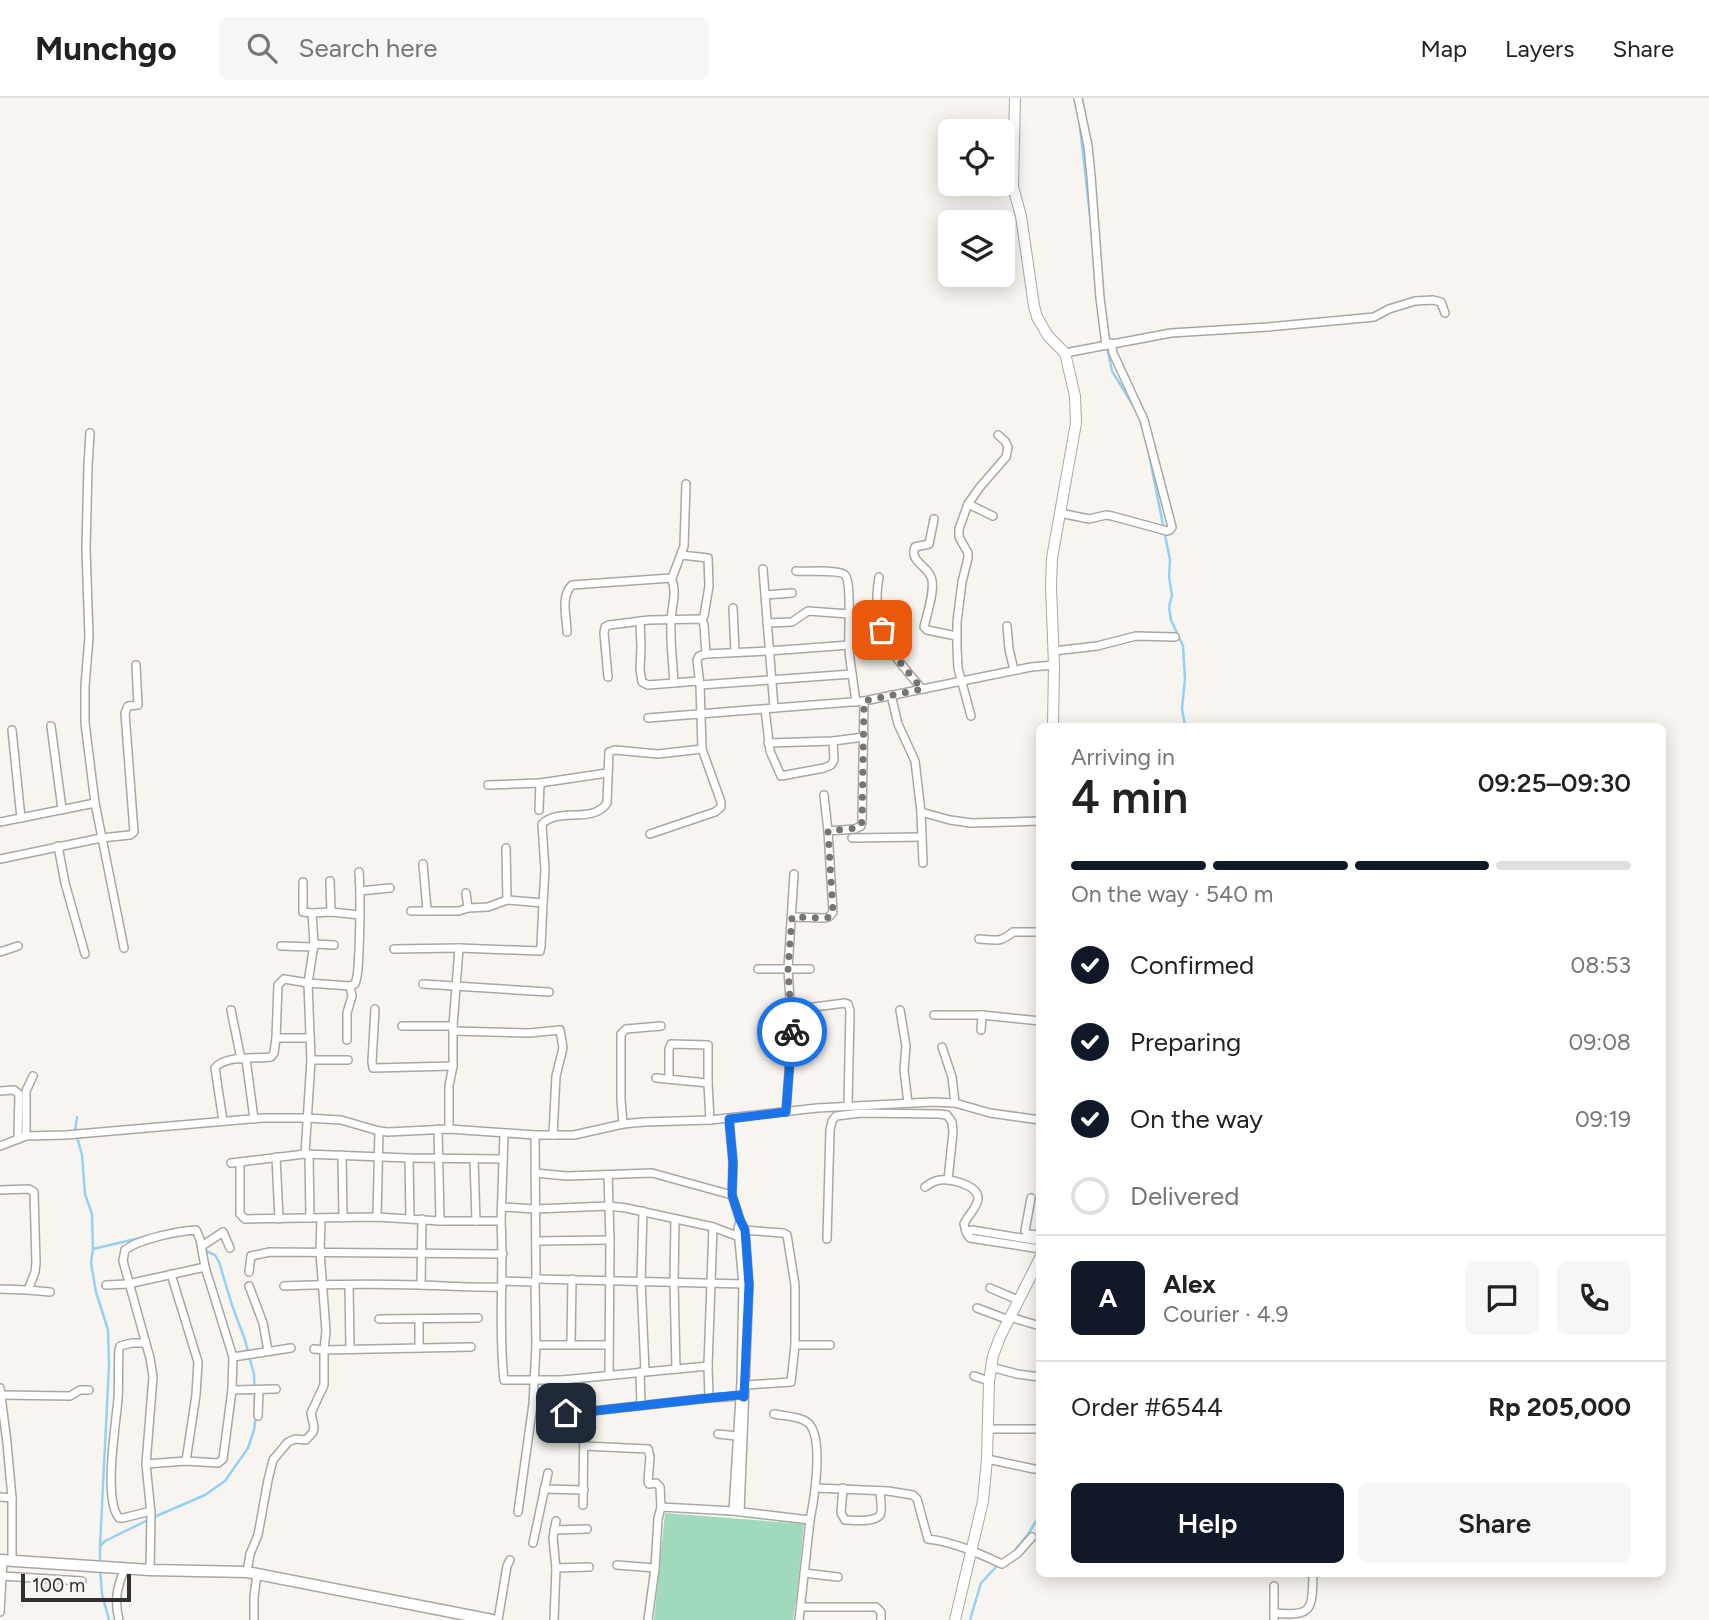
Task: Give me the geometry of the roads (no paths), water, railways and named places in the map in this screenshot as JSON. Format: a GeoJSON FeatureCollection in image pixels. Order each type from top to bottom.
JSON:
{"type":"FeatureCollection","features":[{"type":"Feature","properties":{"kind":"highway"},"geometry":{"type":"LineString","coordinates":[[5,1560],[150,1570],[252,1573],[492,1620]]}},
{"type":"Feature","properties":{"kind":"main road"},"geometry":{"type":"LineString","coordinates":[[1015,98],[1013,187],[1021,216],[1034,306],[1048,336],[1065,354],[1075,396],[1076,423],[1052,558],[1053,723]]}},
{"type":"Feature","properties":{"kind":"main road"},"geometry":{"type":"LineString","coordinates":[[956,1620],[983,1501],[991,1367],[1000,1337],[1018,1300],[1036,1250]]}},
{"type":"Feature","properties":{"kind":"street"},"geometry":{"type":"LineString","coordinates":[[1060,513],[1089,519],[1112,516],[1167,531],[1172,527],[1144,420],[1108,344],[1100,298],[1088,146],[1078,98]]}},
{"type":"Feature","properties":{"kind":"street"},"geometry":{"type":"LineString","coordinates":[[1065,354],[1188,331],[1374,317],[1396,306],[1423,300],[1439,302],[1445,313]]}},
{"type":"Feature","properties":{"kind":"street"},"geometry":{"type":"LineString","coordinates":[[90,433],[86,548],[89,637],[85,707],[95,803],[124,948]]}},
{"type":"Feature","properties":{"kind":"street"},"geometry":{"type":"LineString","coordinates":[[971,716],[958,668],[956,636],[962,582],[968,558],[959,537],[959,529],[968,505],[1006,457],[1008,447],[998,435]]}},
{"type":"Feature","properties":{"kind":"street"},"geometry":{"type":"LineString","coordinates":[[674,683],[672,578],[685,539],[686,484]]}},
{"type":"Feature","properties":{"kind":"street"},"geometry":{"type":"LineString","coordinates":[[968,505],[993,516]]}},
{"type":"Feature","properties":{"kind":"street"},"geometry":{"type":"LineString","coordinates":[[934,519],[929,544],[915,547],[913,551],[914,557],[929,573],[933,582],[924,626],[927,630],[956,636]]}},
{"type":"Feature","properties":{"kind":"street"},"geometry":{"type":"LineString","coordinates":[[681,555],[708,558],[709,586],[702,619],[706,654]]}},
{"type":"Feature","properties":{"kind":"street"},"geometry":{"type":"LineString","coordinates":[[763,569],[774,708]]}},
{"type":"Feature","properties":{"kind":"street"},"geometry":{"type":"LineString","coordinates":[[796,571],[845,574],[849,589],[849,645],[864,737],[862,822],[855,829],[828,831]]}},
{"type":"Feature","properties":{"kind":"street"},"geometry":{"type":"LineString","coordinates":[[879,577],[877,603],[887,645],[922,689]]}},
{"type":"Feature","properties":{"kind":"street"},"geometry":{"type":"LineString","coordinates":[[567,632],[565,595],[572,585],[672,578]]}},
{"type":"Feature","properties":{"kind":"street"},"geometry":{"type":"LineString","coordinates":[[765,595],[792,593]]}},
{"type":"Feature","properties":{"kind":"street"},"geometry":{"type":"LineString","coordinates":[[733,608],[735,652]]}},
{"type":"Feature","properties":{"kind":"street"},"geometry":{"type":"LineString","coordinates":[[767,623],[792,622],[808,611],[849,614]]}},
{"type":"Feature","properties":{"kind":"street"},"geometry":{"type":"LineString","coordinates":[[608,677],[604,639],[606,627],[616,623],[640,621],[702,619]]}},
{"type":"Feature","properties":{"kind":"street"},"geometry":{"type":"LineString","coordinates":[[640,621],[640,669],[642,682],[648,685],[741,683],[852,674]]}},
{"type":"Feature","properties":{"kind":"street"},"geometry":{"type":"LineString","coordinates":[[1007,626],[1014,670]]}},
{"type":"Feature","properties":{"kind":"street"},"geometry":{"type":"LineString","coordinates":[[1054,652],[1097,646],[1136,636],[1175,637]]}},
{"type":"Feature","properties":{"kind":"street"},"geometry":{"type":"LineString","coordinates":[[650,834],[719,810],[721,802],[702,749],[699,656],[849,645]]}},
{"type":"Feature","properties":{"kind":"street"},"geometry":{"type":"LineString","coordinates":[[0,859],[101,838],[130,835],[134,832],[125,713],[128,706],[138,705],[136,665]]}},
{"type":"Feature","properties":{"kind":"street"},"geometry":{"type":"LineString","coordinates":[[648,718],[860,701],[1014,670],[1054,665]]}},
{"type":"Feature","properties":{"kind":"street"},"geometry":{"type":"LineString","coordinates":[[891,695],[898,724],[915,761],[923,863]]}},
{"type":"Feature","properties":{"kind":"street"},"geometry":{"type":"LineString","coordinates":[[765,709],[768,743],[777,770],[782,776],[831,765],[834,760],[833,741]]}},
{"type":"Feature","properties":{"kind":"street"},"geometry":{"type":"LineString","coordinates":[[51,726],[62,809]]}},
{"type":"Feature","properties":{"kind":"street"},"geometry":{"type":"LineString","coordinates":[[12,730],[21,818]]}},
{"type":"Feature","properties":{"kind":"street"},"geometry":{"type":"LineString","coordinates":[[768,743],[864,737]]}},
{"type":"Feature","properties":{"kind":"street"},"geometry":{"type":"LineString","coordinates":[[394,949],[540,951],[545,870],[542,824],[545,820],[591,814],[604,808],[607,803],[608,753],[612,750],[659,754],[702,749]]}},
{"type":"Feature","properties":{"kind":"street"},"geometry":{"type":"LineString","coordinates":[[488,785],[540,783],[607,774]]}},
{"type":"Feature","properties":{"kind":"street"},"geometry":{"type":"LineString","coordinates":[[540,783],[540,810]]}},
{"type":"Feature","properties":{"kind":"street"},"geometry":{"type":"LineString","coordinates":[[792,917],[825,918],[830,917],[833,912],[824,795]]}},
{"type":"Feature","properties":{"kind":"street"},"geometry":{"type":"LineString","coordinates":[[0,822],[95,803]]}},
{"type":"Feature","properties":{"kind":"street"},"geometry":{"type":"LineString","coordinates":[[921,813],[971,823],[1036,821]]}},
{"type":"Feature","properties":{"kind":"street"},"geometry":{"type":"LineString","coordinates":[[852,838],[922,837]]}},
{"type":"Feature","properties":{"kind":"street"},"geometry":{"type":"LineString","coordinates":[[58,846],[65,883],[85,954]]}},
{"type":"Feature","properties":{"kind":"street"},"geometry":{"type":"LineString","coordinates":[[506,848],[507,900]]}},
{"type":"Feature","properties":{"kind":"street"},"geometry":{"type":"LineString","coordinates":[[423,864],[426,910]]}},
{"type":"Feature","properties":{"kind":"street"},"geometry":{"type":"LineString","coordinates":[[223,1121],[215,1068],[219,1063],[272,1056],[276,1038],[278,985],[284,979],[350,986],[355,984],[358,975],[359,872]]}},
{"type":"Feature","properties":{"kind":"street"},"geometry":{"type":"LineString","coordinates":[[786,1112],[792,1031],[788,969],[794,874]]}},
{"type":"Feature","properties":{"kind":"street"},"geometry":{"type":"LineString","coordinates":[[330,881],[331,912]]}},
{"type":"Feature","properties":{"kind":"street"},"geometry":{"type":"LineString","coordinates":[[303,882],[303,912],[360,915]]}},
{"type":"Feature","properties":{"kind":"street"},"geometry":{"type":"LineString","coordinates":[[360,891],[390,888]]}},
{"type":"Feature","properties":{"kind":"street"},"geometry":{"type":"LineString","coordinates":[[466,893],[468,908]]}},
{"type":"Feature","properties":{"kind":"street"},"geometry":{"type":"LineString","coordinates":[[411,911],[459,911],[488,907],[507,900],[543,903]]}},
{"type":"Feature","properties":{"kind":"street"},"geometry":{"type":"LineString","coordinates":[[310,1218],[307,1118],[311,1059],[308,983],[314,945],[312,913]]}},
{"type":"Feature","properties":{"kind":"street"},"geometry":{"type":"LineString","coordinates":[[979,939],[1006,939],[1013,932],[1036,932]]}},
{"type":"Feature","properties":{"kind":"street"},"geometry":{"type":"LineString","coordinates":[[281,946],[334,945]]}},
{"type":"Feature","properties":{"kind":"street"},"geometry":{"type":"LineString","coordinates":[[0,952],[18,946]]}},
{"type":"Feature","properties":{"kind":"street"},"geometry":{"type":"LineString","coordinates":[[449,1129],[449,1086],[453,1066],[459,948]]}},
{"type":"Feature","properties":{"kind":"street"},"geometry":{"type":"LineString","coordinates":[[758,968],[810,969]]}},
{"type":"Feature","properties":{"kind":"street"},"geometry":{"type":"LineString","coordinates":[[423,984],[549,992]]}},
{"type":"Feature","properties":{"kind":"street"},"geometry":{"type":"LineString","coordinates":[[346,1040],[347,1013],[352,996],[350,986]]}},
{"type":"Feature","properties":{"kind":"street"},"geometry":{"type":"LineString","coordinates":[[791,1010],[848,1004],[848,1106]]}},
{"type":"Feature","properties":{"kind":"street"},"geometry":{"type":"LineString","coordinates":[[374,1009],[373,1068],[453,1066]]}},
{"type":"Feature","properties":{"kind":"street"},"geometry":{"type":"LineString","coordinates":[[231,1010],[254,1119]]}},
{"type":"Feature","properties":{"kind":"street"},"geometry":{"type":"LineString","coordinates":[[900,1010],[906,1046],[904,1070],[908,1103]]}},
{"type":"Feature","properties":{"kind":"street"},"geometry":{"type":"LineString","coordinates":[[934,1015],[982,1015],[1036,1021]]}},
{"type":"Feature","properties":{"kind":"street"},"geometry":{"type":"LineString","coordinates":[[981,1030],[982,1015]]}},
{"type":"Feature","properties":{"kind":"street"},"geometry":{"type":"LineString","coordinates":[[402,1026],[529,1033],[558,1029],[561,1031],[563,1048],[556,1076],[553,1135]]}},
{"type":"Feature","properties":{"kind":"street"},"geometry":{"type":"LineString","coordinates":[[623,1124],[621,1034],[626,1029],[661,1026]]}},
{"type":"Feature","properties":{"kind":"street"},"geometry":{"type":"LineString","coordinates":[[276,1038],[310,1038]]}},
{"type":"Feature","properties":{"kind":"street"},"geometry":{"type":"LineString","coordinates":[[669,1079],[671,1044],[709,1046],[710,1120]]}},
{"type":"Feature","properties":{"kind":"street"},"geometry":{"type":"LineString","coordinates":[[942,1047],[952,1077],[954,1103]]}},
{"type":"Feature","properties":{"kind":"street"},"geometry":{"type":"LineString","coordinates":[[311,1059],[348,1059]]}},
{"type":"Feature","properties":{"kind":"street"},"geometry":{"type":"LineString","coordinates":[[22,1137],[26,1091],[33,1076]]}},
{"type":"Feature","properties":{"kind":"street"},"geometry":{"type":"LineString","coordinates":[[656,1078],[708,1083]]}},
{"type":"Feature","properties":{"kind":"street"},"geometry":{"type":"LineString","coordinates":[[0,1091],[14,1090],[19,1094],[22,1137]]}},
{"type":"Feature","properties":{"kind":"street"},"geometry":{"type":"LineString","coordinates":[[0,1146],[22,1137],[254,1119],[341,1120],[388,1132],[449,1129],[574,1135],[623,1124],[657,1121],[729,1119],[848,1106],[954,1103],[990,1113],[1036,1119]]}},
{"type":"Feature","properties":{"kind":"street"},"geometry":{"type":"LineString","coordinates":[[827,1239],[830,1130],[836,1116],[861,1113],[947,1115],[952,1122],[953,1132],[948,1180]]}},
{"type":"Feature","properties":{"kind":"street"},"geometry":{"type":"LineString","coordinates":[[729,1119],[733,1162],[732,1195],[740,1220],[746,1284],[743,1383],[736,1436],[738,1478]]}},
{"type":"Feature","properties":{"kind":"street"},"geometry":{"type":"LineString","coordinates":[[438,1129],[440,1221]]}},
{"type":"Feature","properties":{"kind":"street"},"geometry":{"type":"LineString","coordinates":[[377,1217],[379,1131]]}},
{"type":"Feature","properties":{"kind":"street"},"geometry":{"type":"LineString","coordinates":[[504,1133],[501,1221],[503,1380],[562,1380],[708,1366]]}},
{"type":"Feature","properties":{"kind":"street"},"geometry":{"type":"LineString","coordinates":[[518,1512],[531,1426],[536,1345],[536,1135]]}},
{"type":"Feature","properties":{"kind":"street"},"geometry":{"type":"LineString","coordinates":[[501,1221],[377,1217],[245,1219],[240,1214],[235,1162],[307,1154],[503,1159]]}},
{"type":"Feature","properties":{"kind":"street"},"geometry":{"type":"LineString","coordinates":[[342,1155],[343,1218]]}},
{"type":"Feature","properties":{"kind":"street"},"geometry":{"type":"LineString","coordinates":[[276,1157],[279,1219]]}},
{"type":"Feature","properties":{"kind":"street"},"geometry":{"type":"LineString","coordinates":[[410,1158],[410,1218]]}},
{"type":"Feature","properties":{"kind":"street"},"geometry":{"type":"LineString","coordinates":[[474,1159],[476,1222]]}},
{"type":"Feature","properties":{"kind":"street"},"geometry":{"type":"LineString","coordinates":[[536,1173],[567,1176],[652,1173],[732,1195]]}},
{"type":"Feature","properties":{"kind":"street"},"geometry":{"type":"LineString","coordinates":[[608,1175],[609,1375]]}},
{"type":"Feature","properties":{"kind":"street"},"geometry":{"type":"LineString","coordinates":[[925,1187],[933,1181],[948,1180],[973,1188],[978,1195],[975,1208],[964,1224],[969,1233],[1036,1245]]}},
{"type":"Feature","properties":{"kind":"street"},"geometry":{"type":"LineString","coordinates":[[0,1190],[29,1189],[35,1194],[36,1263],[28,1290]]}},
{"type":"Feature","properties":{"kind":"street"},"geometry":{"type":"LineString","coordinates":[[1031,1198],[1025,1231],[1036,1243]]}},
{"type":"Feature","properties":{"kind":"street"},"geometry":{"type":"LineString","coordinates":[[502,1207],[535,1209],[609,1206],[643,1211],[742,1234],[787,1235],[795,1284],[795,1345],[791,1382],[743,1383]]}},
{"type":"Feature","properties":{"kind":"street"},"geometry":{"type":"LineString","coordinates":[[641,1405],[643,1211]]}},
{"type":"Feature","properties":{"kind":"street"},"geometry":{"type":"LineString","coordinates":[[254,1620],[254,1584],[250,1554],[258,1535],[273,1460],[288,1442],[295,1439],[306,1440],[313,1432],[311,1413],[324,1385],[326,1331],[320,1252],[321,1218]]}},
{"type":"Feature","properties":{"kind":"street"},"geometry":{"type":"LineString","coordinates":[[421,1285],[422,1219]]}},
{"type":"Feature","properties":{"kind":"street"},"geometry":{"type":"LineString","coordinates":[[675,1219],[676,1369]]}},
{"type":"Feature","properties":{"kind":"street"},"geometry":{"type":"LineString","coordinates":[[709,1398],[713,1227]]}},
{"type":"Feature","properties":{"kind":"street"},"geometry":{"type":"LineString","coordinates":[[146,1464],[222,1462],[232,1390],[233,1357],[205,1267],[204,1245],[195,1230],[132,1245],[125,1250],[123,1261],[153,1377],[146,1464],[151,1513],[150,1570]]}},
{"type":"Feature","properties":{"kind":"street"},"geometry":{"type":"LineString","coordinates":[[204,1245],[223,1231],[230,1248]]}},
{"type":"Feature","properties":{"kind":"street"},"geometry":{"type":"LineString","coordinates":[[536,1241],[610,1241]]}},
{"type":"Feature","properties":{"kind":"street"},"geometry":{"type":"LineString","coordinates":[[249,1272],[253,1254],[270,1252],[503,1254]]}},
{"type":"Feature","properties":{"kind":"street"},"geometry":{"type":"LineString","coordinates":[[106,1285],[128,1284],[205,1267]]}},
{"type":"Feature","properties":{"kind":"street"},"geometry":{"type":"LineString","coordinates":[[171,1274],[198,1362],[187,1461]]}},
{"type":"Feature","properties":{"kind":"street"},"geometry":{"type":"LineString","coordinates":[[284,1286],[421,1285],[479,1288],[572,1279],[746,1284]]}},
{"type":"Feature","properties":{"kind":"street"},"geometry":{"type":"LineString","coordinates":[[571,1344],[572,1279]]}},
{"type":"Feature","properties":{"kind":"street"},"geometry":{"type":"LineString","coordinates":[[349,1285],[350,1348]]}},
{"type":"Feature","properties":{"kind":"street"},"geometry":{"type":"LineString","coordinates":[[249,1286],[263,1323],[268,1352]]}},
{"type":"Feature","properties":{"kind":"street"},"geometry":{"type":"LineString","coordinates":[[990,1288],[1018,1300]]}},
{"type":"Feature","properties":{"kind":"street"},"geometry":{"type":"LineString","coordinates":[[0,1289],[50,1292]]}},
{"type":"Feature","properties":{"kind":"street"},"geometry":{"type":"LineString","coordinates":[[977,1308],[1036,1325]]}},
{"type":"Feature","properties":{"kind":"street"},"geometry":{"type":"LineString","coordinates":[[380,1319],[478,1318]]}},
{"type":"Feature","properties":{"kind":"street"},"geometry":{"type":"LineString","coordinates":[[419,1319],[419,1347]]}},
{"type":"Feature","properties":{"kind":"street"},"geometry":{"type":"LineString","coordinates":[[145,1343],[127,1343],[118,1349],[118,1396],[111,1469],[113,1508],[117,1516],[123,1518],[151,1513]]}},
{"type":"Feature","properties":{"kind":"street"},"geometry":{"type":"LineString","coordinates":[[536,1345],[609,1345]]}},
{"type":"Feature","properties":{"kind":"street"},"geometry":{"type":"LineString","coordinates":[[795,1345],[830,1345]]}},
{"type":"Feature","properties":{"kind":"street"},"geometry":{"type":"LineString","coordinates":[[314,1349],[471,1346]]}},
{"type":"Feature","properties":{"kind":"street"},"geometry":{"type":"LineString","coordinates":[[233,1357],[291,1348]]}},
{"type":"Feature","properties":{"kind":"street"},"geometry":{"type":"LineString","coordinates":[[991,1367],[1036,1376]]}},
{"type":"Feature","properties":{"kind":"street"},"geometry":{"type":"LineString","coordinates":[[974,1376],[989,1381]]}},
{"type":"Feature","properties":{"kind":"street"},"geometry":{"type":"LineString","coordinates":[[562,1380],[565,1412],[741,1396]]}},
{"type":"Feature","properties":{"kind":"street"},"geometry":{"type":"LineString","coordinates":[[232,1390],[276,1389]]}},
{"type":"Feature","properties":{"kind":"street"},"geometry":{"type":"LineString","coordinates":[[0,1612],[12,1498],[1,1396],[70,1396],[80,1390],[89,1390]]}},
{"type":"Feature","properties":{"kind":"street"},"geometry":{"type":"LineString","coordinates":[[256,1390],[258,1416]]}},
{"type":"Feature","properties":{"kind":"street"},"geometry":{"type":"LineString","coordinates":[[736,1512],[741,1396]]}},
{"type":"Feature","properties":{"kind":"street"},"geometry":{"type":"LineString","coordinates":[[583,1505],[584,1412]]}},
{"type":"Feature","properties":{"kind":"street"},"geometry":{"type":"LineString","coordinates":[[774,1414],[801,1419],[810,1424],[815,1439],[816,1488],[799,1620]]}},
{"type":"Feature","properties":{"kind":"street"},"geometry":{"type":"LineString","coordinates":[[987,1429],[1036,1429]]}},
{"type":"Feature","properties":{"kind":"street"},"geometry":{"type":"LineString","coordinates":[[718,1434],[736,1436]]}},
{"type":"Feature","properties":{"kind":"street"},"geometry":{"type":"LineString","coordinates":[[584,1446],[648,1449],[648,1483],[656,1483],[660,1487],[661,1507],[648,1620]]}},
{"type":"Feature","properties":{"kind":"street"},"geometry":{"type":"LineString","coordinates":[[987,1459],[1034,1469]]}},
{"type":"Feature","properties":{"kind":"street"},"geometry":{"type":"LineString","coordinates":[[533,1543],[548,1473]]}},
{"type":"Feature","properties":{"kind":"street"},"geometry":{"type":"LineString","coordinates":[[816,1488],[914,1495],[928,1539],[944,1541],[1002,1564],[1012,1558],[1032,1537]]}},
{"type":"Feature","properties":{"kind":"street"},"geometry":{"type":"LineString","coordinates":[[843,1488],[841,1513],[845,1520],[868,1520],[880,1515],[880,1491]]}},
{"type":"Feature","properties":{"kind":"street"},"geometry":{"type":"LineString","coordinates":[[544,1489],[584,1490]]}},
{"type":"Feature","properties":{"kind":"street"},"geometry":{"type":"LineString","coordinates":[[0,1497],[12,1498]]}},
{"type":"Feature","properties":{"kind":"street"},"geometry":{"type":"LineString","coordinates":[[661,1507],[810,1520]]}},
{"type":"Feature","properties":{"kind":"street"},"geometry":{"type":"LineString","coordinates":[[554,1620],[555,1525],[587,1529]]}},
{"type":"Feature","properties":{"kind":"street"},"geometry":{"type":"LineString","coordinates":[[498,1620],[510,1560]]}},
{"type":"Feature","properties":{"kind":"street"},"geometry":{"type":"LineString","coordinates":[[617,1565],[655,1568]]}},
{"type":"Feature","properties":{"kind":"street"},"geometry":{"type":"LineString","coordinates":[[556,1568],[589,1567]]}},
{"type":"Feature","properties":{"kind":"street"},"geometry":{"type":"LineString","coordinates":[[119,1620],[115,1601],[122,1568]]}},
{"type":"Feature","properties":{"kind":"street"},"geometry":{"type":"LineString","coordinates":[[804,1573],[838,1577]]}},
{"type":"Feature","properties":{"kind":"street"},"geometry":{"type":"LineString","coordinates":[[2,1576],[82,1581]]}},
{"type":"Feature","properties":{"kind":"street"},"geometry":{"type":"LineString","coordinates":[[1274,1586],[1274,1616],[1287,1617],[1299,1614],[1311,1605],[1312,1577]]}},
{"type":"Feature","properties":{"kind":"street"},"geometry":{"type":"LineString","coordinates":[[801,1607],[876,1607],[881,1612],[881,1620]]}},
{"type":"Feature","properties":{"kind":"waterway"},"geometry":{"type":"LineString","coordinates":[[1079,118],[1093,243]]}},
{"type":"Feature","properties":{"kind":"waterway"},"geometry":{"type":"LineString","coordinates":[[1107,347],[1112,371],[1134,407]]}},
{"type":"Feature","properties":{"kind":"waterway"},"geometry":{"type":"LineString","coordinates":[[1146,439],[1170,560],[1171,620],[1183,646],[1185,679],[1182,708],[1184,723]]}},
{"type":"Feature","properties":{"kind":"waterway"},"geometry":{"type":"LineString","coordinates":[[75,1131],[77,1117]]}},
{"type":"Feature","properties":{"kind":"waterway"},"geometry":{"type":"LineString","coordinates":[[77,1137],[82,1155],[85,1194],[92,1214],[91,1263],[96,1292],[108,1330],[109,1365],[100,1546]]}},
{"type":"Feature","properties":{"kind":"waterway"},"geometry":{"type":"LineString","coordinates":[[93,1249],[144,1237]]}},
{"type":"Feature","properties":{"kind":"waterway"},"geometry":{"type":"LineString","coordinates":[[204,1246],[219,1262],[245,1340],[254,1374],[255,1405]]}},
{"type":"Feature","properties":{"kind":"waterway"},"geometry":{"type":"LineString","coordinates":[[154,1517],[205,1495],[225,1481],[248,1448],[256,1415]]}},
{"type":"Feature","properties":{"kind":"waterway"},"geometry":{"type":"LineString","coordinates":[[100,1562],[100,1546],[105,1541],[148,1520]]}},
{"type":"Feature","properties":{"kind":"waterway"},"geometry":{"type":"LineString","coordinates":[[1011,1555],[1036,1521]]}},
{"type":"Feature","properties":{"kind":"waterway"},"geometry":{"type":"LineString","coordinates":[[970,1620],[981,1583],[1005,1558]]}},
{"type":"Feature","properties":{"kind":"waterway"},"geometry":{"type":"LineString","coordinates":[[100,1568],[102,1594],[109,1620]]}}]}
